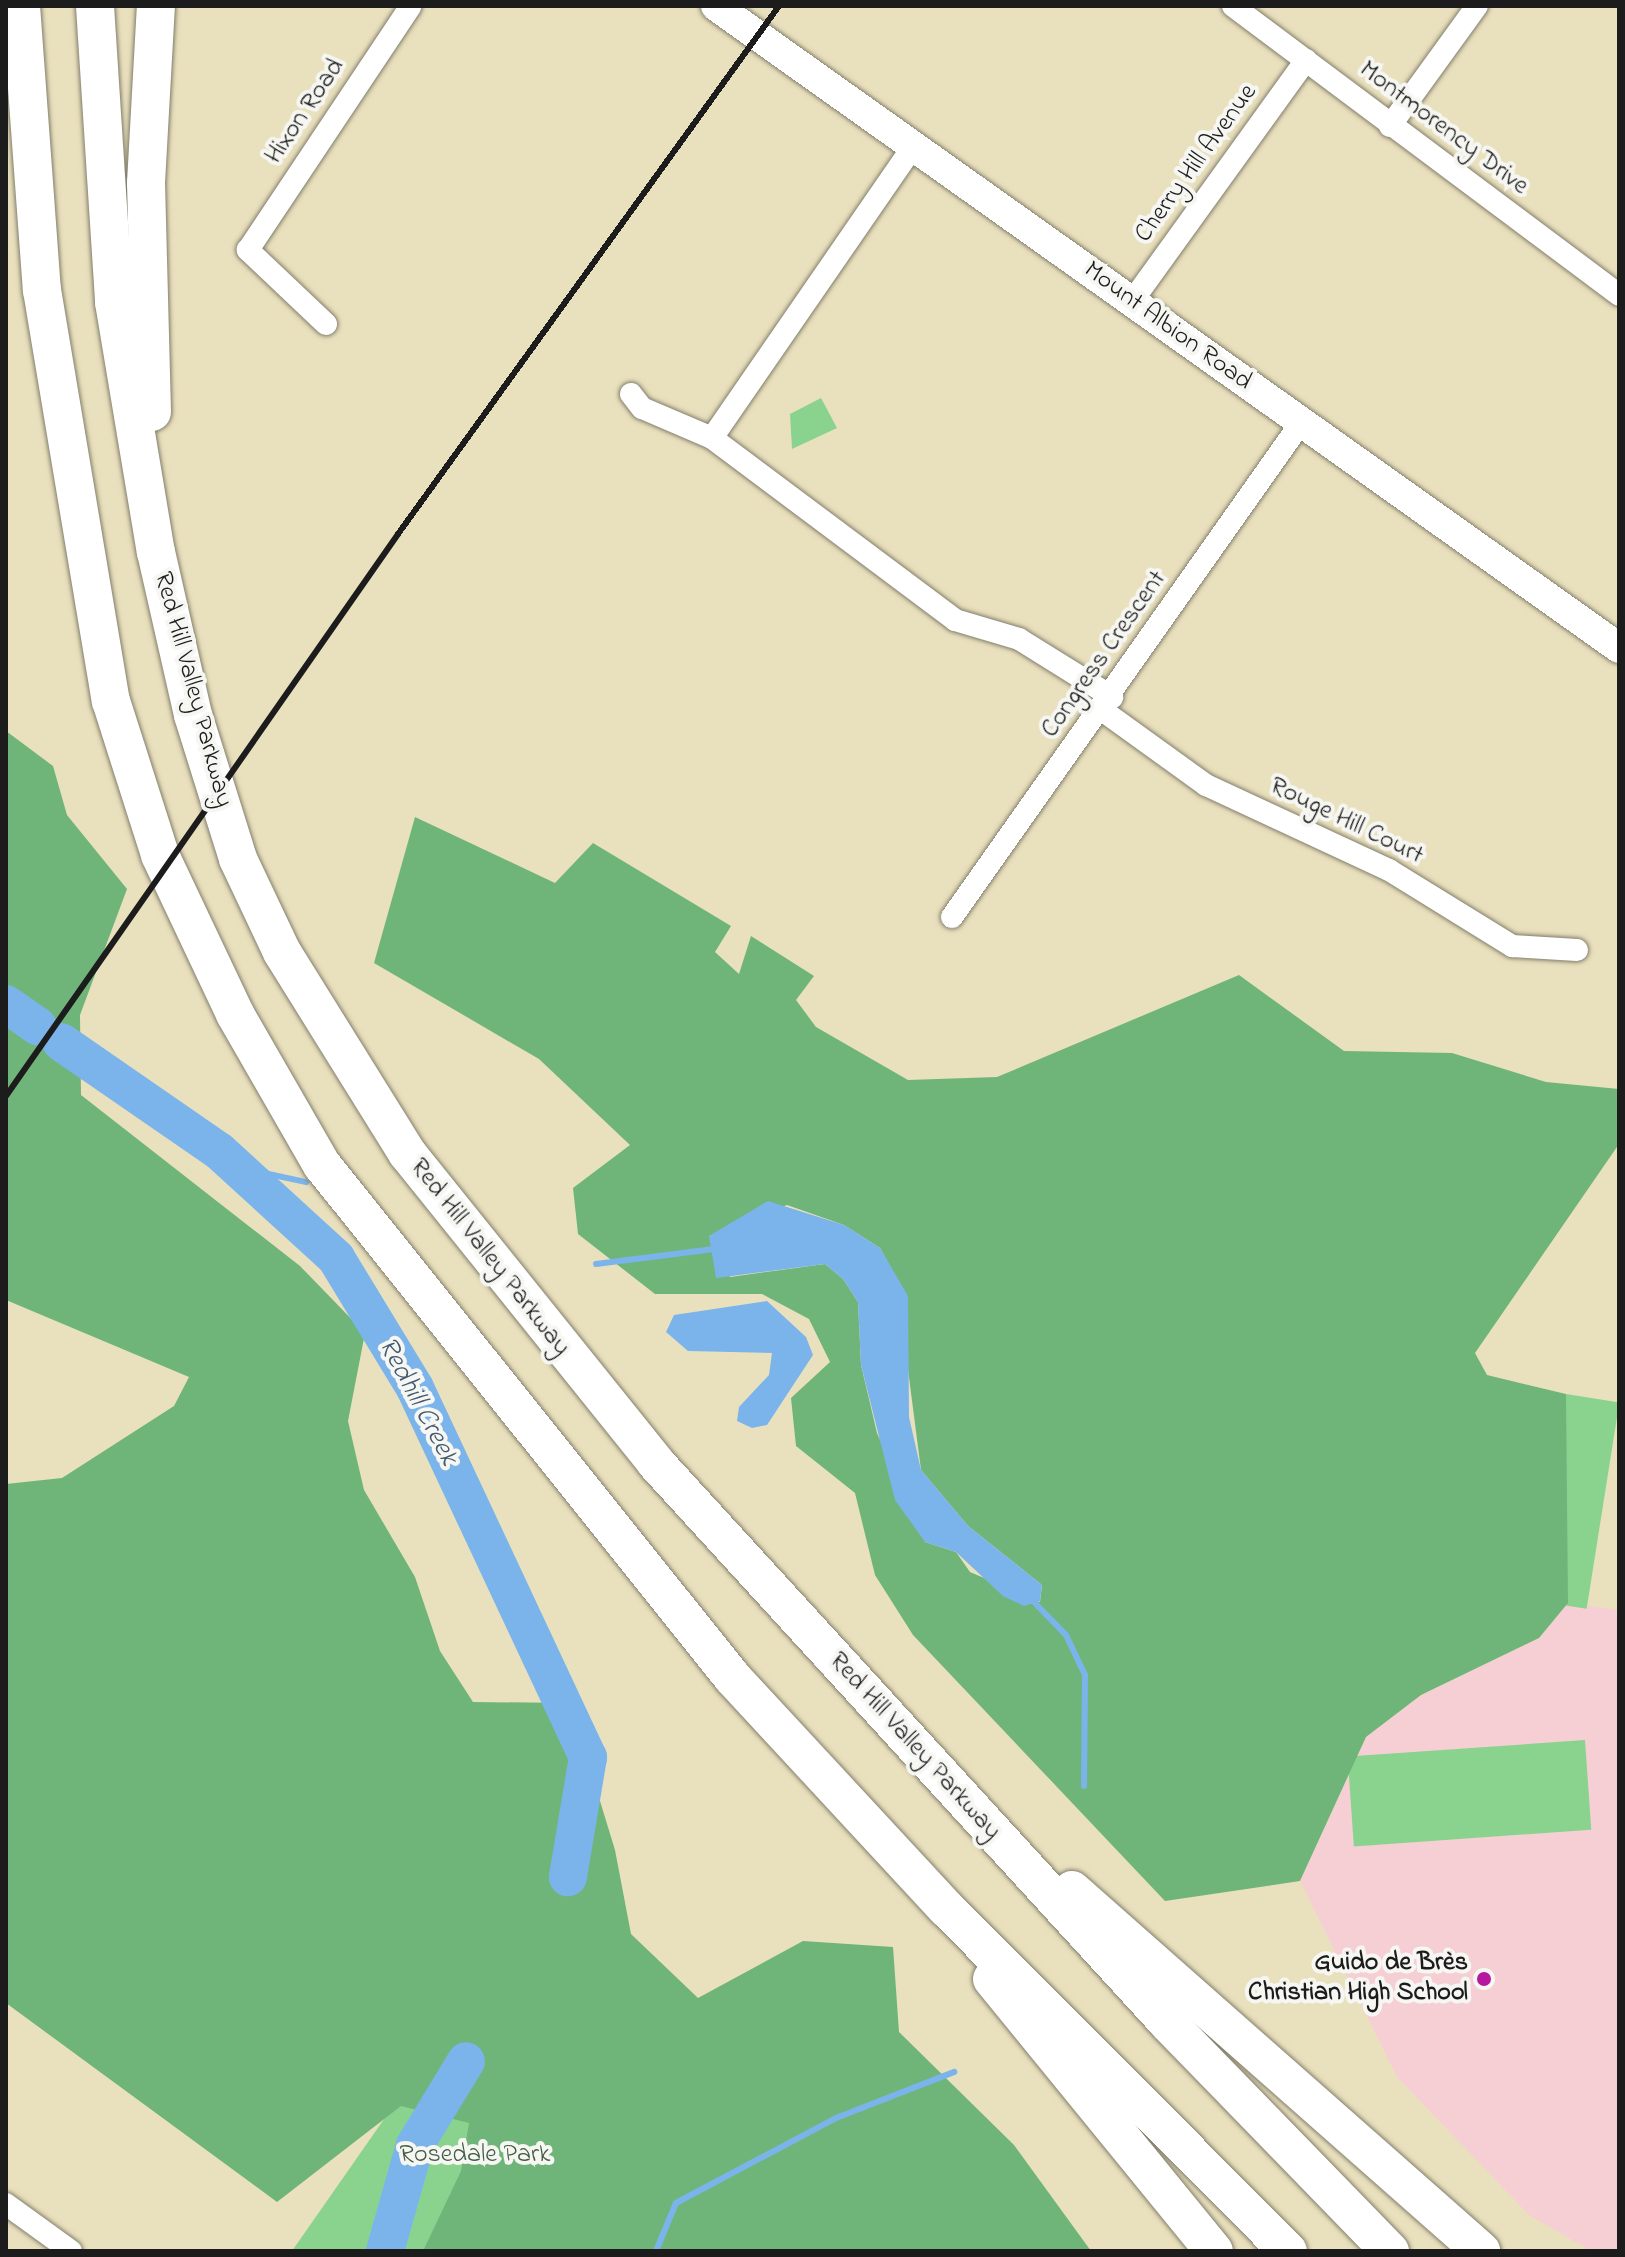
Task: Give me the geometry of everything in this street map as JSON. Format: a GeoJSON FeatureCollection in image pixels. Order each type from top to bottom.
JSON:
{"type":"FeatureCollection","features":[{"type":"Feature","properties":{"kind":"highway"},"geometry":{"type":"LineString","coordinates":[[21,6],[42,290],[111,701],[160,855],[235,1014],[322,1165],[415,1289],[732,1677],[947,1909],[1288,2251]]}},
{"type":"Feature","properties":{"kind":"highway","name":"Red Hill Valley Parkway"},"geometry":{"type":"LineString","coordinates":[[95,6],[114,302],[143,482],[174,641],[238,859],[336,1042],[407,1153],[557,1347],[946,1783],[1390,2251]]}},
{"type":"Feature","properties":{"kind":"highway"},"geometry":{"type":"LineString","coordinates":[[143,482],[152,442],[146,183],[156,6]]}},
{"type":"Feature","properties":{"kind":"highway"},"geometry":{"type":"LineString","coordinates":[[946,1783],[1481,2251]]}},
{"type":"Feature","properties":{"kind":"highway"},"geometry":{"type":"LineString","coordinates":[[947,1909],[996,1984],[1214,2251]]}},
{"type":"Feature","properties":{"kind":"street","name":"Hixon Road"},"geometry":{"type":"LineString","coordinates":[[326,324],[248,250],[411,6]]}},
{"type":"Feature","properties":{"kind":"street","name":"Mount Albion Road"},"geometry":{"type":"LineString","coordinates":[[716,6],[1619,648]]}},
{"type":"Feature","properties":{"kind":"street","name":"Montmorency Drive"},"geometry":{"type":"LineString","coordinates":[[1233,6],[1619,295]]}},
{"type":"Feature","properties":{"kind":"street"},"geometry":{"type":"LineString","coordinates":[[1390,126],[1477,6]]}},
{"type":"Feature","properties":{"kind":"street","name":"Cherry Hill Avenue"},"geometry":{"type":"LineString","coordinates":[[1133,300],[1306,60]]}},
{"type":"Feature","properties":{"kind":"street"},"geometry":{"type":"LineString","coordinates":[[712,438],[913,147]]}},
{"type":"Feature","properties":{"kind":"street","name":"Rouge Hill Court"},"geometry":{"type":"LineString","coordinates":[[631,394],[642,408],[712,438],[955,620],[1041,650],[1206,785],[1389,870],[1512,946],[1577,950]]}},
{"type":"Feature","properties":{"kind":"street","name":"Congress Crescent"},"geometry":{"type":"LineString","coordinates":[[952,917],[1107,704],[1300,424]]}},
{"type":"Feature","properties":{"kind":"street"},"geometry":{"type":"LineString","coordinates":[[6,2204],[71,2251]]}},
{"type":"Feature","properties":{"kind":"shaded area","name":"Guido de Brès Christian High School"},"geometry":{"type":"Polygon","coordinates":[[[1568,1603],[1619,1610],[1619,2251],[1591,2251],[1529,2215],[1397,2077],[1300,1881],[1366,1737],[1421,1695],[1539,1638],[1568,1603]]]}},
{"type":"Feature","properties":{"kind":"green space"},"geometry":{"type":"Polygon","coordinates":[[[821,398],[837,428],[792,449],[790,414],[821,398]]]}},
{"type":"Feature","properties":{"kind":"green space"},"geometry":{"type":"Polygon","coordinates":[[[6,731],[53,766],[67,815],[127,889],[80,1015],[81,1095],[300,1266],[365,1333],[348,1421],[364,1490],[415,1577],[440,1651],[473,1702],[570,1703],[615,1850],[631,1934],[698,1998],[803,1941],[893,1947],[899,2032],[1014,2145],[1091,2251],[423,2251],[461,2171],[469,2123],[401,2106],[277,2202],[6,2003],[6,1484],[62,1478],[174,1406],[189,1377],[6,1300],[6,731]]]}},
{"type":"Feature","properties":{"kind":"green space"},"geometry":{"type":"Polygon","coordinates":[[[415,817],[555,883],[593,843],[731,926],[715,952],[739,974],[751,936],[814,976],[796,1000],[816,1027],[908,1080],[997,1077],[1239,975],[1344,1051],[1452,1053],[1546,1082],[1619,1089],[1619,1144],[1475,1353],[1487,1375],[1566,1394],[1568,1603],[1539,1638],[1421,1695],[1366,1737],[1300,1881],[1165,1901],[913,1635],[875,1575],[855,1493],[796,1446],[791,1398],[830,1362],[809,1319],[762,1294],[655,1294],[578,1234],[573,1188],[630,1145],[539,1059],[374,963],[415,817]],[[787,1205],[709,1236],[730,1277],[825,1264],[843,1279],[858,1302],[861,1365],[877,1433],[925,1542],[956,1552],[970,1572],[1040,1602],[1042,1585],[968,1526],[921,1470],[896,1277],[880,1248],[844,1225],[787,1205]]]}},
{"type":"Feature","properties":{"kind":"green space"},"geometry":{"type":"Polygon","coordinates":[[[1566,1394],[1619,1402],[1587,1609],[1533,1600],[1566,1394]]]}},
{"type":"Feature","properties":{"kind":"green space"},"geometry":{"type":"Polygon","coordinates":[[[1585,1740],[1591,1830],[1354,1846],[1348,1757],[1585,1740]]]}},
{"type":"Feature","properties":{"kind":"green space","name":"Rosedale Park"},"geometry":{"type":"Polygon","coordinates":[[[456,2016],[749,2251],[292,2251],[456,2016]]]}},
{"type":"Feature","properties":{"kind":"water"},"geometry":{"type":"Polygon","coordinates":[[[768,1201],[844,1225],[880,1248],[908,1296],[909,1417],[921,1470],[968,1526],[1042,1585],[1040,1601],[1024,1606],[1003,1596],[956,1552],[925,1542],[895,1500],[861,1365],[858,1302],[843,1279],[825,1264],[716,1278],[709,1236],[768,1201]]]}},
{"type":"Feature","properties":{"kind":"water"},"geometry":{"type":"Polygon","coordinates":[[[767,1301],[806,1337],[813,1355],[767,1425],[752,1428],[737,1421],[739,1407],[769,1375],[772,1353],[688,1351],[666,1332],[674,1315],[767,1301]]]}},
{"type":"Feature","properties":{"kind":"waterway","name":"Redhill Creek"},"geometry":{"type":"LineString","coordinates":[[6,1004],[38,1026]]}},
{"type":"Feature","properties":{"kind":"waterway","name":"Redhill Creek"},"geometry":{"type":"LineString","coordinates":[[61,1042],[219,1151],[336,1258],[415,1388],[588,1757],[568,1877]]}},
{"type":"Feature","properties":{"kind":"waterway"},"geometry":{"type":"LineString","coordinates":[[236,1167],[306,1182]]}},
{"type":"Feature","properties":{"kind":"waterway"},"geometry":{"type":"LineString","coordinates":[[596,1264],[714,1249]]}},
{"type":"Feature","properties":{"kind":"waterway"},"geometry":{"type":"LineString","coordinates":[[1032,1600],[1066,1635],[1085,1675],[1084,1786]]}},
{"type":"Feature","properties":{"kind":"waterway","name":"Redhill Creek"},"geometry":{"type":"LineString","coordinates":[[385,2251],[415,2145],[466,2061]]}},
{"type":"Feature","properties":{"kind":"waterway"},"geometry":{"type":"LineString","coordinates":[[656,2251],[676,2203],[836,2118],[954,2072]]}},
{"type":"Feature","properties":{"kind":"railway"},"geometry":{"type":"LineString","coordinates":[[6,1096],[398,534],[779,6]]}},
{"type":"Feature","properties":{"kind":"place","name":"Guido de Brès Christian High School"},"geometry":{"type":"Point","coordinates":[1484,1979]}}]}
